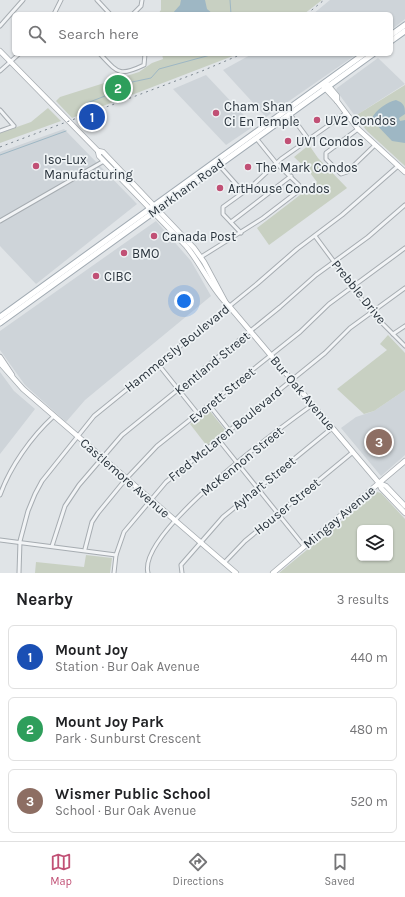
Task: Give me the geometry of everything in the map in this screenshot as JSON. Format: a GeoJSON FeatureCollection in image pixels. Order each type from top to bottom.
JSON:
{"type":"FeatureCollection","features":[{"type":"Feature","properties":{"kind":"main road"},"geometry":{"type":"LineString","coordinates":[[393,34],[405,25]]}},
{"type":"Feature","properties":{"kind":"main road"},"geometry":{"type":"LineString","coordinates":[[393,40],[405,31]]}},
{"type":"Feature","properties":{"kind":"main road","name":"Markham Road"},"geometry":{"type":"LineString","coordinates":[[0,317],[218,164],[254,135],[289,114],[361,56]]}},
{"type":"Feature","properties":{"kind":"main road","name":"Markham Road"},"geometry":{"type":"LineString","coordinates":[[0,323],[254,135],[325,85],[370,56]]}},
{"type":"Feature","properties":{"kind":"street"},"geometry":{"type":"LineString","coordinates":[[12,12],[23,0]]}},
{"type":"Feature","properties":{"kind":"street"},"geometry":{"type":"LineString","coordinates":[[55,12],[61,0]]}},
{"type":"Feature","properties":{"kind":"street"},"geometry":{"type":"LineString","coordinates":[[97,0],[108,12]]}},
{"type":"Feature","properties":{"kind":"street"},"geometry":{"type":"LineString","coordinates":[[135,12],[141,6],[142,0]]}},
{"type":"Feature","properties":{"kind":"street"},"geometry":{"type":"LineString","coordinates":[[0,26],[12,12]]}},
{"type":"Feature","properties":{"kind":"street","name":"Bur Oak Avenue"},"geometry":{"type":"LineString","coordinates":[[0,50],[98,151],[105,161],[201,257],[225,298],[227,305]]}},
{"type":"Feature","properties":{"kind":"street"},"geometry":{"type":"LineString","coordinates":[[0,71],[16,56]]}},
{"type":"Feature","properties":{"kind":"street"},"geometry":{"type":"LineString","coordinates":[[102,56],[116,71],[122,73],[144,65],[145,56]]}},
{"type":"Feature","properties":{"kind":"street"},"geometry":{"type":"LineString","coordinates":[[325,85],[358,129],[405,172]]}},
{"type":"Feature","properties":{"kind":"street"},"geometry":{"type":"LineString","coordinates":[[0,110],[14,126],[0,131]]}},
{"type":"Feature","properties":{"kind":"street"},"geometry":{"type":"LineString","coordinates":[[241,233],[223,214],[223,207],[346,113]]}},
{"type":"Feature","properties":{"kind":"street"},"geometry":{"type":"LineString","coordinates":[[289,114],[309,140]]}},
{"type":"Feature","properties":{"kind":"street"},"geometry":{"type":"LineString","coordinates":[[358,129],[326,153],[326,159],[341,174],[347,172],[375,145]]}},
{"type":"Feature","properties":{"kind":"street"},"geometry":{"type":"LineString","coordinates":[[201,257],[241,233],[297,192],[299,185],[278,164],[254,135]]}},
{"type":"Feature","properties":{"kind":"street","name":"Bur Oak Avenue"},"geometry":{"type":"LineString","coordinates":[[98,151],[103,152],[110,159],[197,260],[214,290],[382,488],[405,513]]}},
{"type":"Feature","properties":{"kind":"street"},"geometry":{"type":"LineString","coordinates":[[0,221],[110,159]]}},
{"type":"Feature","properties":{"kind":"street"},"geometry":{"type":"LineString","coordinates":[[218,164],[243,192]]}},
{"type":"Feature","properties":{"kind":"street","name":"Hammersly Boulevard"},"geometry":{"type":"LineString","coordinates":[[19,573],[20,541],[28,511],[42,481],[99,411],[158,364],[227,305],[258,283],[398,166]]}},
{"type":"Feature","properties":{"kind":"street"},"geometry":{"type":"LineString","coordinates":[[231,222],[291,176]]}},
{"type":"Feature","properties":{"kind":"street","name":"Kentland Street"},"geometry":{"type":"LineString","coordinates":[[52,546],[65,506],[79,485],[122,435],[280,308],[306,282],[368,236],[405,205]]}},
{"type":"Feature","properties":{"kind":"street","name":"Prebble Drive"},"geometry":{"type":"LineString","coordinates":[[315,236],[372,313],[405,346]]}},
{"type":"Feature","properties":{"kind":"street","name":"Everett Street"},"geometry":{"type":"LineString","coordinates":[[85,550],[92,522],[104,504],[157,446],[210,406],[271,356],[300,332],[329,304],[405,248]]}},
{"type":"Feature","properties":{"kind":"street","name":"Fred McLaren Boulevard"},"geometry":{"type":"LineString","coordinates":[[114,573],[116,555],[124,532],[166,482],[325,354],[350,328],[405,288]]}},
{"type":"Feature","properties":{"kind":"street"},"geometry":{"type":"LineString","coordinates":[[393,334],[405,326]]}},
{"type":"Feature","properties":{"kind":"street","name":"Castlemore Avenue"},"geometry":{"type":"LineString","coordinates":[[0,357],[16,382]]}},
{"type":"Feature","properties":{"kind":"street","name":"Castlemore Avenue"},"geometry":{"type":"LineString","coordinates":[[0,363],[16,382],[77,437],[236,573]]}},
{"type":"Feature","properties":{"kind":"street"},"geometry":{"type":"LineString","coordinates":[[158,364],[198,414]]}},
{"type":"Feature","properties":{"kind":"street","name":"McKennon Street"},"geometry":{"type":"LineString","coordinates":[[148,573],[148,559],[151,551],[202,492],[312,405]]}},
{"type":"Feature","properties":{"kind":"street"},"geometry":{"type":"LineString","coordinates":[[210,406],[229,430]]}},
{"type":"Feature","properties":{"kind":"street"},"geometry":{"type":"LineString","coordinates":[[0,495],[11,471],[33,440],[54,416]]}},
{"type":"Feature","properties":{"kind":"street","name":"Ayhart Street"},"geometry":{"type":"LineString","coordinates":[[182,573],[181,565],[219,522],[257,488],[332,428]]}},
{"type":"Feature","properties":{"kind":"street"},"geometry":{"type":"LineString","coordinates":[[218,439],[304,546]]}},
{"type":"Feature","properties":{"kind":"street","name":"Houser Street"},"geometry":{"type":"LineString","coordinates":[[224,563],[245,541],[353,452]]}},
{"type":"Feature","properties":{"kind":"street","name":"Mingay Avenue"},"geometry":{"type":"LineString","coordinates":[[272,573],[405,461]]}},
{"type":"Feature","properties":{"kind":"street","name":"Bur Oak Avenue"},"geometry":{"type":"LineString","coordinates":[[379,483],[386,486],[405,506]]}},
{"type":"Feature","properties":{"kind":"street"},"geometry":{"type":"LineString","coordinates":[[0,540],[20,541],[116,555]]}},
{"type":"Feature","properties":{"kind":"shaded area"},"geometry":{"type":"Polygon","coordinates":[[[161,0],[322,0],[307,12],[160,12],[161,10],[161,0]]]}},
{"type":"Feature","properties":{"kind":"shaded area"},"geometry":{"type":"Polygon","coordinates":[[[330,0],[405,0],[405,19],[393,28],[393,12],[315,12],[330,0]]]}},
{"type":"Feature","properties":{"kind":"shaded area"},"geometry":{"type":"Polygon","coordinates":[[[162,56],[233,56],[72,118],[56,101],[60,97],[139,72],[152,63],[163,59],[162,56]]]}},
{"type":"Feature","properties":{"kind":"shaded area"},"geometry":{"type":"Polygon","coordinates":[[[248,56],[354,56],[266,117],[223,70],[248,56]]]}},
{"type":"Feature","properties":{"kind":"shaded area"},"geometry":{"type":"Polygon","coordinates":[[[378,58],[405,84],[355,116],[336,90],[378,58]]]}},
{"type":"Feature","properties":{"kind":"shaded area"},"geometry":{"type":"Polygon","coordinates":[[[206,75],[254,126],[226,145],[173,89],[206,75]]]}},
{"type":"Feature","properties":{"kind":"shaded area"},"geometry":{"type":"Polygon","coordinates":[[[405,85],[405,166],[367,131],[355,116],[405,85]]]}},
{"type":"Feature","properties":{"kind":"shaded area"},"geometry":{"type":"Polygon","coordinates":[[[48,108],[61,121],[0,143],[0,133],[31,122],[48,108]]]}},
{"type":"Feature","properties":{"kind":"shaded area"},"geometry":{"type":"Polygon","coordinates":[[[64,129],[137,204],[36,284],[0,246],[0,152],[64,129]]]}},
{"type":"Feature","properties":{"kind":"shaded area"},"geometry":{"type":"Polygon","coordinates":[[[309,145],[318,158],[347,188],[269,245],[257,228],[317,182],[308,170],[294,157],[309,145]]]}},
{"type":"Feature","properties":{"kind":"shaded area"},"geometry":{"type":"Polygon","coordinates":[[[156,221],[191,261],[211,296],[85,400],[66,422],[25,385],[0,350],[0,331],[156,221]]]}},
{"type":"Feature","properties":{"kind":"shaded area"},"geometry":{"type":"Polygon","coordinates":[[[388,335],[405,353],[405,390],[374,411],[364,414],[337,389],[387,350],[380,344],[388,335]]]}},
{"type":"Feature","properties":{"kind":"shaded area"},"geometry":{"type":"Polygon","coordinates":[[[0,372],[14,391],[35,409],[0,454],[0,372]]]}},
{"type":"Feature","properties":{"kind":"shaded area"},"geometry":{"type":"Polygon","coordinates":[[[405,390],[405,455],[381,476],[341,428],[356,417],[374,411],[405,390]]]}},
{"type":"Feature","properties":{"kind":"shaded area"},"geometry":{"type":"Polygon","coordinates":[[[209,410],[225,430],[207,446],[190,424],[209,410]]]}},
{"type":"Feature","properties":{"kind":"shaded area"},"geometry":{"type":"Polygon","coordinates":[[[377,492],[381,493],[405,519],[405,573],[279,573],[377,492]]]}},
{"type":"Feature","properties":{"kind":"shaded area"},"geometry":{"type":"Polygon","coordinates":[[[86,555],[112,558],[110,573],[35,573],[36,562],[84,567],[86,555]]]}},
{"type":"Feature","properties":{"kind":"water"},"geometry":{"type":"Polygon","coordinates":[[[181,0],[205,0],[207,9],[211,12],[174,12],[180,5],[181,0]]]}},
{"type":"Feature","properties":{"kind":"water"},"geometry":{"type":"Polygon","coordinates":[[[396,100],[404,105],[405,109],[405,114],[399,118],[400,121],[405,120],[405,143],[392,141],[373,121],[372,118],[382,107],[396,100]]]}},
{"type":"Feature","properties":{"kind":"waterway"},"geometry":{"type":"LineString","coordinates":[[230,0],[231,12]]}},
{"type":"Feature","properties":{"kind":"waterway"},"geometry":{"type":"LineString","coordinates":[[81,111],[87,103],[105,96],[118,85],[151,78],[159,69],[207,56]]}},
{"type":"Feature","properties":{"kind":"waterway"},"geometry":{"type":"LineString","coordinates":[[0,155],[66,131]]}},
{"type":"Feature","properties":{"kind":"railway"},"geometry":{"type":"LineString","coordinates":[[309,12],[324,0]]}},
{"type":"Feature","properties":{"kind":"railway"},"geometry":{"type":"LineString","coordinates":[[0,147],[202,71],[237,56]]}},
{"type":"Feature","properties":{"kind":"place","name":"Mount Joy Park"},"geometry":{"type":"Point","coordinates":[118,88]}},
{"type":"Feature","properties":{"kind":"place","name":"Cham Shan Ci En Temple"},"geometry":{"type":"Point","coordinates":[216,113]}},
{"type":"Feature","properties":{"kind":"place","name":"Mount Joy"},"geometry":{"type":"Point","coordinates":[92,117]}},
{"type":"Feature","properties":{"kind":"place","name":"UV2 Condos"},"geometry":{"type":"Point","coordinates":[317,120]}},
{"type":"Feature","properties":{"kind":"place","name":"UV1 Condos"},"geometry":{"type":"Point","coordinates":[288,141]}},
{"type":"Feature","properties":{"kind":"place","name":"Iso-Lux Manufacturing"},"geometry":{"type":"Point","coordinates":[36,166]}},
{"type":"Feature","properties":{"kind":"place","name":"The Mark Condos"},"geometry":{"type":"Point","coordinates":[248,167]}},
{"type":"Feature","properties":{"kind":"place","name":"ArtHouse Condos"},"geometry":{"type":"Point","coordinates":[220,188]}},
{"type":"Feature","properties":{"kind":"place","name":"Canada Post"},"geometry":{"type":"Point","coordinates":[154,236]}},
{"type":"Feature","properties":{"kind":"place","name":"BMO"},"geometry":{"type":"Point","coordinates":[124,253]}},
{"type":"Feature","properties":{"kind":"place","name":"CIBC"},"geometry":{"type":"Point","coordinates":[96,276]}},
{"type":"Feature","properties":{"kind":"place","name":"Wismer Public School"},"geometry":{"type":"Point","coordinates":[379,442]}}]}
